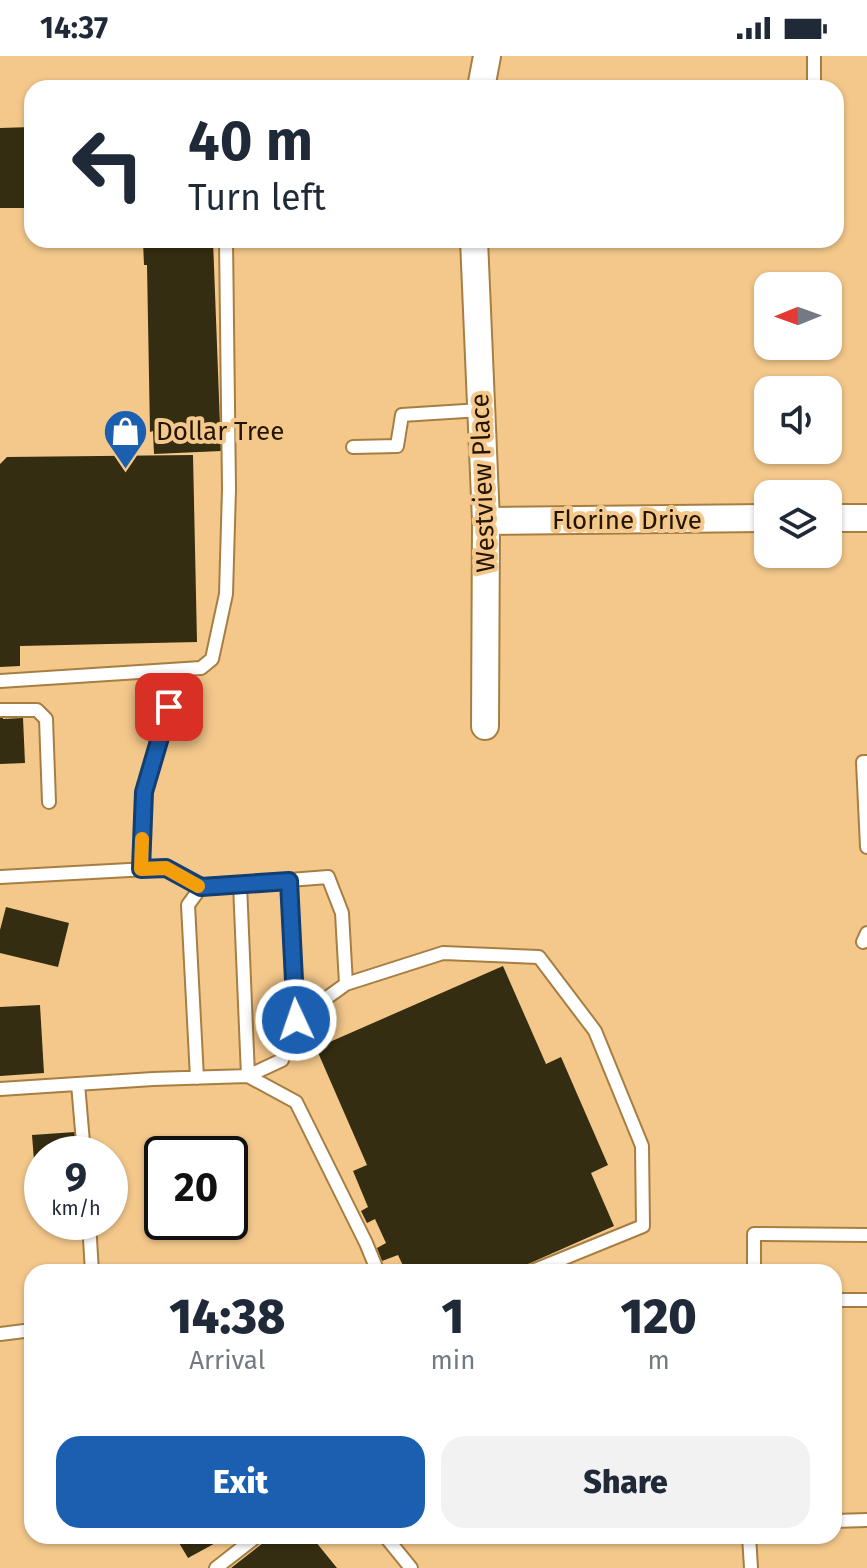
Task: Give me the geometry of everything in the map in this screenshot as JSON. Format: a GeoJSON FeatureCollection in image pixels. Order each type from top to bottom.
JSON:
{"type":"FeatureCollection","features":[{"type":"Feature","properties":{"kind":"street"},"geometry":{"type":"LineString","coordinates":[[482,80],[487,56]]}},
{"type":"Feature","properties":{"kind":"street","name":"Westview Place"},"geometry":{"type":"LineString","coordinates":[[474,248],[486,521],[485,726]]}},
{"type":"Feature","properties":{"kind":"street","name":"Florine Drive"},"geometry":{"type":"LineString","coordinates":[[486,521],[754,518]]}},
{"type":"Feature","properties":{"kind":"street"},"geometry":{"type":"LineString","coordinates":[[842,518],[867,518]]}},
{"type":"Feature","properties":{"kind":"lane"},"geometry":{"type":"LineString","coordinates":[[814,56],[814,80]]}},
{"type":"Feature","properties":{"kind":"lane"},"geometry":{"type":"LineString","coordinates":[[0,681],[201,668],[212,659],[226,594],[229,489],[226,248]]}},
{"type":"Feature","properties":{"kind":"lane"},"geometry":{"type":"LineString","coordinates":[[353,447],[397,446],[402,415],[481,410]]}},
{"type":"Feature","properties":{"kind":"lane"},"geometry":{"type":"LineString","coordinates":[[141,869],[144,792],[169,707]]}},
{"type":"Feature","properties":{"kind":"lane"},"geometry":{"type":"LineString","coordinates":[[0,710],[37,710],[46,719],[49,802]]}},
{"type":"Feature","properties":{"kind":"lane"},"geometry":{"type":"LineString","coordinates":[[867,762],[863,762],[867,847]]}},
{"type":"Feature","properties":{"kind":"lane"},"geometry":{"type":"LineString","coordinates":[[0,877],[166,868],[201,887],[328,877],[342,913],[346,984]]}},
{"type":"Feature","properties":{"kind":"lane"},"geometry":{"type":"LineString","coordinates":[[0,1089],[248,1076],[282,1060],[296,1020],[289,881]]}},
{"type":"Feature","properties":{"kind":"lane"},"geometry":{"type":"LineString","coordinates":[[240,884],[248,1076]]}},
{"type":"Feature","properties":{"kind":"lane"},"geometry":{"type":"LineString","coordinates":[[197,1078],[188,905],[201,887]]}},
{"type":"Feature","properties":{"kind":"lane"},"geometry":{"type":"LineString","coordinates":[[296,1020],[346,984],[443,953],[539,957],[595,1031],[642,1146],[643,1226],[550,1264]]}},
{"type":"Feature","properties":{"kind":"lane"},"geometry":{"type":"LineString","coordinates":[[248,1076],[296,1102],[375,1264]]}},
{"type":"Feature","properties":{"kind":"lane"},"geometry":{"type":"LineString","coordinates":[[78,1084],[82,1136]]}},
{"type":"Feature","properties":{"kind":"lane"},"geometry":{"type":"LineString","coordinates":[[754,1264],[754,1234],[867,1235]]}},
{"type":"Feature","properties":{"kind":"lane"},"geometry":{"type":"LineString","coordinates":[[90,1240],[92,1264]]}},
{"type":"Feature","properties":{"kind":"lane"},"geometry":{"type":"LineString","coordinates":[[842,1300],[867,1300]]}},
{"type":"Feature","properties":{"kind":"lane"},"geometry":{"type":"LineString","coordinates":[[0,1334],[24,1331]]}},
{"type":"Feature","properties":{"kind":"lane"},"geometry":{"type":"LineString","coordinates":[[842,1521],[867,1520]]}},
{"type":"Feature","properties":{"kind":"lane"},"geometry":{"type":"LineString","coordinates":[[216,1568],[247,1544]]}},
{"type":"Feature","properties":{"kind":"lane"},"geometry":{"type":"LineString","coordinates":[[392,1544],[411,1568]]}},
{"type":"Feature","properties":{"kind":"lane"},"geometry":{"type":"LineString","coordinates":[[750,1544],[751,1568]]}},
{"type":"Feature","properties":{"kind":"building"},"geometry":{"type":"Polygon","coordinates":[[[24,127],[24,208],[0,208],[0,128],[24,127]]]}},
{"type":"Feature","properties":{"kind":"building"},"geometry":{"type":"Polygon","coordinates":[[[143,248],[213,248],[221,451],[154,454],[153,431],[150,432],[147,265],[144,265],[143,248]]]}},
{"type":"Feature","properties":{"kind":"building"},"geometry":{"type":"Polygon","coordinates":[[[193,455],[197,642],[20,646],[20,666],[0,667],[0,464],[7,457],[193,455]]]}},
{"type":"Feature","properties":{"kind":"building"},"geometry":{"type":"Polygon","coordinates":[[[0,710],[3,710],[3,719],[23,718],[25,763],[0,764],[0,710]]]}},
{"type":"Feature","properties":{"kind":"building"},"geometry":{"type":"Polygon","coordinates":[[[6,907],[69,923],[58,967],[0,953],[0,930],[6,907]]]}},
{"type":"Feature","properties":{"kind":"building"},"geometry":{"type":"Polygon","coordinates":[[[503,966],[546,1064],[561,1057],[608,1165],[591,1173],[614,1226],[528,1264],[402,1264],[398,1255],[382,1261],[377,1248],[386,1243],[375,1219],[367,1223],[361,1211],[368,1207],[353,1171],[367,1165],[316,1048],[503,966]]]}},
{"type":"Feature","properties":{"kind":"building"},"geometry":{"type":"Polygon","coordinates":[[[40,1005],[44,1073],[0,1076],[0,1007],[40,1005]]]}},
{"type":"Feature","properties":{"kind":"building"},"geometry":{"type":"Polygon","coordinates":[[[75,1132],[75,1136],[32,1136],[75,1132]]]}},
{"type":"Feature","properties":{"kind":"building"},"geometry":{"type":"Polygon","coordinates":[[[180,1544],[214,1544],[188,1558],[180,1544]]]}},
{"type":"Feature","properties":{"kind":"building"},"geometry":{"type":"Polygon","coordinates":[[[262,1544],[318,1544],[337,1568],[231,1568],[262,1544]]]}},
{"type":"Feature","properties":{"kind":"slow traffic"},"geometry":{"type":"LineString","coordinates":[[142,839],[141,869],[166,868],[198,886]]}},
{"type":"Feature","properties":{"kind":"place","name":"Dollar Tree"},"geometry":{"type":"Point","coordinates":[125,470]}},
{"type":"Feature","properties":{"kind":"route"},"geometry":{"type":"LineString","coordinates":[[169,707],[144,792],[141,869],[166,868],[201,887],[289,881],[296,1020]]}}]}
